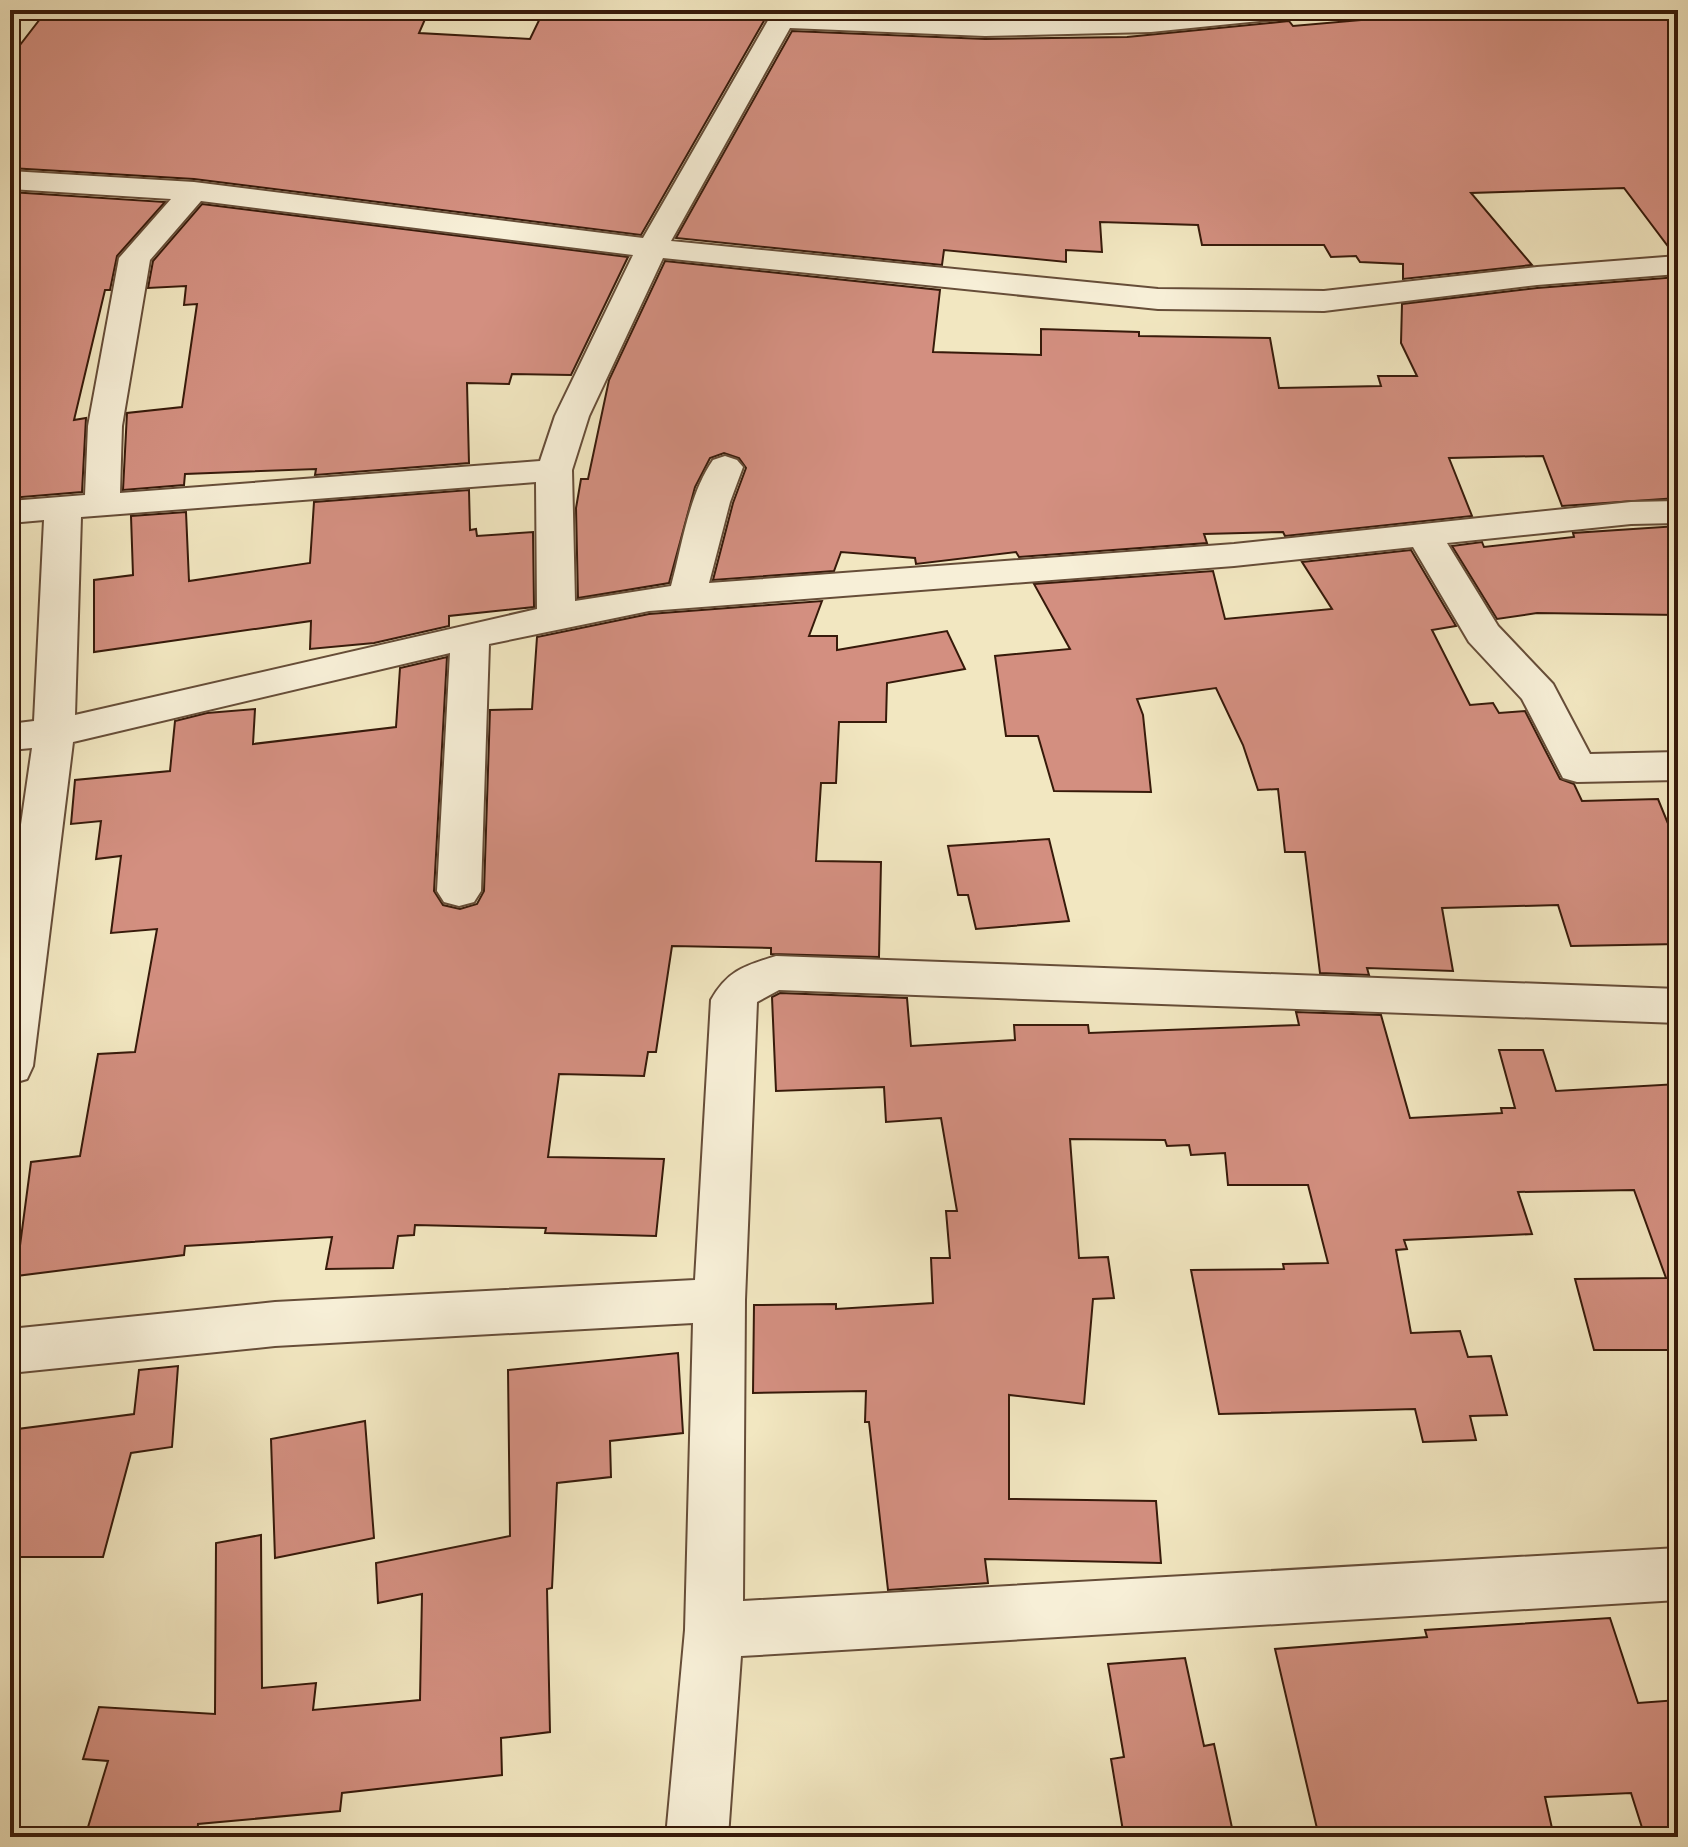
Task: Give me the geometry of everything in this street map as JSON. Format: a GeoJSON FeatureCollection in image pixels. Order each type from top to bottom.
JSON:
{"type":"FeatureCollection","features":[{"type":"Feature","properties":{"kind":"street"},"geometry":{"type":"LineString","coordinates":[[556,616],[554,470],[572,416],[652,248],[786,15],[942,28],[1151,24],[1289,10]]}},
{"type":"Feature","properties":{"kind":"street"},"geometry":{"type":"LineString","coordinates":[[10,180],[194,191],[652,248],[1075,293],[1238,302],[1324,301],[1552,275],[1678,265]]}},
{"type":"Feature","properties":{"kind":"street"},"geometry":{"type":"LineString","coordinates":[[10,1066],[15,987],[54,733],[82,508],[105,426],[135,258],[194,191]]}},
{"type":"Feature","properties":{"kind":"street"},"geometry":{"type":"LineString","coordinates":[[687,596],[712,502],[725,467]]}},
{"type":"Feature","properties":{"kind":"street"},"geometry":{"type":"LineString","coordinates":[[10,512],[554,470]]}},
{"type":"Feature","properties":{"kind":"street"},"geometry":{"type":"LineString","coordinates":[[10,737],[54,733],[470,635],[649,599],[1234,555],[1631,513],[1678,512]]}},
{"type":"Feature","properties":{"kind":"street"},"geometry":{"type":"LineString","coordinates":[[1424,535],[1483,633],[1539,693],[1577,768],[1678,766]]}},
{"type":"Feature","properties":{"kind":"street"},"geometry":{"type":"LineString","coordinates":[[459,891],[470,635]]}},
{"type":"Feature","properties":{"kind":"street"},"geometry":{"type":"LineString","coordinates":[[697,1837],[714,1630],[719,1300],[734,1000],[741,990],[776,973],[1678,1006]]}},
{"type":"Feature","properties":{"kind":"street"},"geometry":{"type":"LineString","coordinates":[[10,1351],[318,1319],[719,1300]]}},
{"type":"Feature","properties":{"kind":"street"},"geometry":{"type":"LineString","coordinates":[[714,1630],[1678,1574]]}},
{"type":"Feature","properties":{"kind":"building"},"geometry":{"type":"Polygon","coordinates":[[[47,10],[247,10],[245,13],[354,14],[356,10],[429,10],[419,33],[530,39],[544,10],[769,12],[641,235],[194,179],[10,168],[10,58],[47,10]]]}},
{"type":"Feature","properties":{"kind":"building"},"geometry":{"type":"Polygon","coordinates":[[[851,10],[1121,10],[1122,13],[984,17],[851,10]]]}},
{"type":"Feature","properties":{"kind":"building"},"geometry":{"type":"Polygon","coordinates":[[[1464,11],[1466,15],[1518,12],[1520,15],[1678,11],[1678,253],[1673,253],[1624,188],[1471,193],[1532,265],[1403,279],[1403,264],[1360,262],[1356,256],[1331,257],[1324,245],[1202,245],[1198,225],[1100,222],[1102,252],[1066,250],[1066,262],[944,250],[942,265],[676,238],[792,31],[985,39],[1127,37],[1289,21],[1293,26],[1464,11]]]}},
{"type":"Feature","properties":{"kind":"building"},"geometry":{"type":"Polygon","coordinates":[[[10,192],[165,202],[117,256],[110,290],[105,290],[74,420],[86,418],[82,492],[10,498],[10,192]]]}},
{"type":"Feature","properties":{"kind":"building"},"geometry":{"type":"Polygon","coordinates":[[[202,204],[628,257],[571,375],[512,374],[509,384],[467,383],[469,463],[315,475],[316,469],[185,474],[184,485],[123,490],[127,413],[182,407],[197,304],[184,305],[186,286],[148,288],[153,261],[202,204]]]}},
{"type":"Feature","properties":{"kind":"building"},"geometry":{"type":"Polygon","coordinates":[[[665,261],[940,290],[933,352],[1041,355],[1041,329],[1139,332],[1139,336],[1270,338],[1279,388],[1381,386],[1378,376],[1417,376],[1401,343],[1402,304],[1537,288],[1678,277],[1678,498],[1562,506],[1543,456],[1449,458],[1472,516],[1285,536],[1283,532],[1204,534],[1207,543],[1019,557],[1016,552],[916,564],[915,558],[841,552],[834,571],[713,580],[733,503],[746,468],[739,458],[724,453],[710,458],[695,487],[669,583],[578,598],[576,508],[581,479],[588,479],[609,380],[665,261]]]}},
{"type":"Feature","properties":{"kind":"building"},"geometry":{"type":"Polygon","coordinates":[[[469,490],[470,530],[476,529],[477,536],[533,532],[534,607],[449,616],[449,626],[374,643],[310,649],[311,621],[94,652],[94,580],[133,575],[131,516],[186,512],[189,581],[310,563],[314,502],[469,490]]]}},
{"type":"Feature","properties":{"kind":"building"},"geometry":{"type":"Polygon","coordinates":[[[1678,526],[1678,615],[1537,613],[1497,619],[1452,546],[1482,542],[1484,547],[1574,537],[1573,533],[1678,526]]]}},
{"type":"Feature","properties":{"kind":"building"},"geometry":{"type":"Polygon","coordinates":[[[1411,550],[1456,626],[1432,630],[1470,705],[1493,703],[1499,713],[1525,711],[1560,779],[1574,784],[1582,801],[1658,799],[1678,848],[1678,944],[1571,946],[1558,905],[1442,908],[1453,971],[1367,968],[1369,975],[1320,973],[1305,852],[1285,852],[1278,789],[1258,790],[1243,745],[1216,688],[1137,699],[1143,715],[1151,792],[1054,791],[1038,736],[1006,736],[995,656],[1070,649],[1034,584],[1213,571],[1225,619],[1332,609],[1302,562],[1411,550]]]}},
{"type":"Feature","properties":{"kind":"building"},"geometry":{"type":"Polygon","coordinates":[[[822,601],[809,636],[837,636],[837,650],[947,631],[965,669],[887,683],[886,722],[839,722],[836,783],[821,783],[816,861],[881,862],[879,957],[771,954],[771,948],[672,946],[656,1052],[648,1052],[644,1076],[559,1074],[548,1157],[664,1159],[656,1236],[545,1233],[546,1228],[415,1225],[414,1235],[398,1236],[393,1268],[326,1269],[332,1237],[185,1246],[184,1255],[16,1276],[31,1162],[80,1156],[98,1054],[135,1052],[157,929],[111,933],[121,856],[96,859],[101,821],[71,824],[75,780],[170,771],[175,721],[207,713],[255,709],[253,744],[396,727],[400,668],[447,657],[434,891],[443,905],[460,909],[477,904],[484,891],[490,710],[532,709],[537,637],[649,614],[822,601]]]}},
{"type":"Feature","properties":{"kind":"building"},"geometry":{"type":"Polygon","coordinates":[[[1049,839],[1069,921],[976,929],[968,895],[958,895],[948,846],[1049,839]]]}},
{"type":"Feature","properties":{"kind":"building"},"geometry":{"type":"Polygon","coordinates":[[[780,993],[907,998],[911,1046],[1015,1040],[1014,1025],[1088,1025],[1089,1033],[1299,1025],[1296,1012],[1381,1015],[1410,1118],[1502,1113],[1501,1108],[1515,1108],[1499,1050],[1543,1050],[1556,1091],[1678,1084],[1678,1350],[1594,1350],[1575,1279],[1666,1278],[1634,1190],[1518,1192],[1532,1234],[1404,1240],[1407,1249],[1396,1250],[1411,1333],[1460,1331],[1468,1357],[1491,1356],[1507,1415],[1470,1416],[1476,1440],[1423,1442],[1415,1409],[1219,1414],[1191,1270],[1284,1269],[1283,1264],[1328,1263],[1308,1185],[1228,1185],[1225,1153],[1191,1155],[1189,1145],[1167,1146],[1165,1140],[1070,1139],[1079,1258],[1108,1257],[1114,1298],[1093,1299],[1084,1404],[1009,1395],[1009,1499],[1156,1501],[1161,1563],[985,1559],[988,1583],[888,1590],[869,1422],[865,1422],[866,1391],[753,1393],[754,1305],[836,1304],[836,1309],[933,1303],[931,1258],[950,1258],[946,1211],[957,1211],[941,1118],[886,1122],[884,1087],[776,1091],[772,997],[780,993]]]}},
{"type":"Feature","properties":{"kind":"building"},"geometry":{"type":"Polygon","coordinates":[[[678,1353],[683,1433],[610,1441],[611,1477],[557,1483],[552,1588],[547,1589],[550,1732],[501,1738],[502,1775],[342,1793],[340,1811],[198,1824],[197,1837],[85,1837],[108,1761],[83,1759],[99,1707],[215,1714],[216,1543],[261,1535],[262,1688],[316,1683],[313,1710],[420,1700],[422,1594],[378,1603],[376,1563],[510,1536],[508,1370],[678,1353]]]}},
{"type":"Feature","properties":{"kind":"building"},"geometry":{"type":"Polygon","coordinates":[[[178,1366],[172,1447],[131,1453],[103,1557],[10,1557],[10,1430],[134,1414],[139,1370],[178,1366]]]}},
{"type":"Feature","properties":{"kind":"building"},"geometry":{"type":"Polygon","coordinates":[[[365,1421],[374,1538],[275,1558],[271,1439],[365,1421]]]}},
{"type":"Feature","properties":{"kind":"building"},"geometry":{"type":"Polygon","coordinates":[[[1610,1618],[1638,1703],[1678,1700],[1678,1837],[1645,1837],[1631,1793],[1545,1797],[1554,1837],[1319,1837],[1275,1649],[1427,1637],[1425,1630],[1610,1618]]]}},
{"type":"Feature","properties":{"kind":"building"},"geometry":{"type":"Polygon","coordinates":[[[1185,1658],[1204,1746],[1214,1744],[1234,1837],[1124,1837],[1111,1759],[1124,1757],[1108,1664],[1185,1658]]]}}]}
